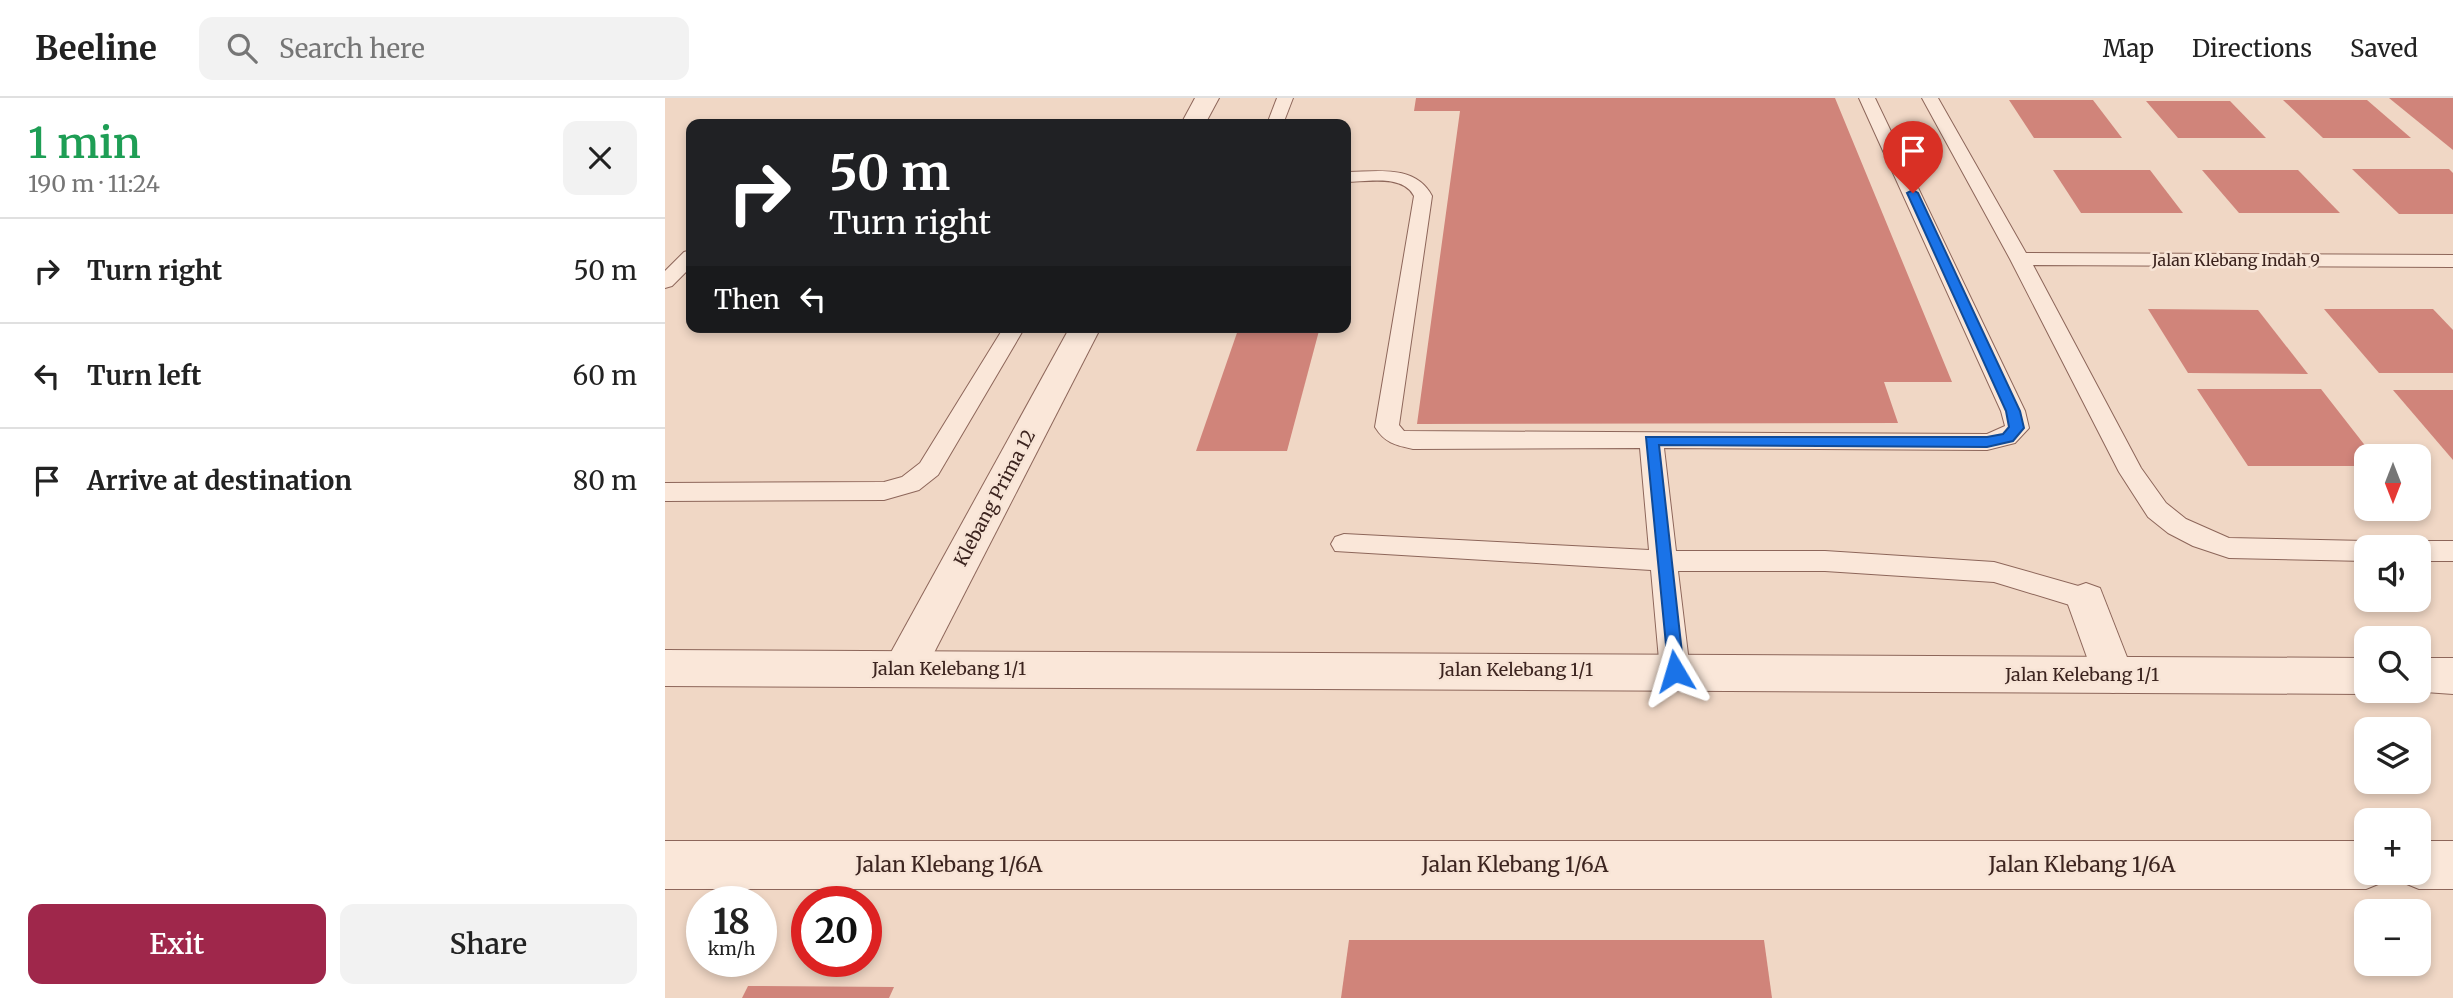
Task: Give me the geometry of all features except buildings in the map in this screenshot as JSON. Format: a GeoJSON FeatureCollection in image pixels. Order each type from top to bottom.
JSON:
{"type":"FeatureCollection","features":[{"type":"Feature","properties":{"kind":"street"},"geometry":{"type":"LineString","coordinates":[[1196,119],[1207,98]]}},
{"type":"Feature","properties":{"kind":"street","name":"Klebang Prima 12"},"geometry":{"type":"LineString","coordinates":[[904,669],[1083,333]]}},
{"type":"Feature","properties":{"kind":"street"},"geometry":{"type":"LineString","coordinates":[[2086,599],[2113,675]]}},
{"type":"Feature","properties":{"kind":"street","name":"Jalan Kelebang 1/1"},"geometry":{"type":"LineString","coordinates":[[665,668],[2354,676]]}},
{"type":"Feature","properties":{"kind":"street"},"geometry":{"type":"LineString","coordinates":[[2431,676],[2453,676]]}},
{"type":"Feature","properties":{"kind":"street","name":"Jalan Klebang 1/6A"},"geometry":{"type":"LineString","coordinates":[[665,865],[2354,865]]}},
{"type":"Feature","properties":{"kind":"street"},"geometry":{"type":"LineString","coordinates":[[2431,865],[2453,865]]}},
{"type":"Feature","properties":{"kind":"lane"},"geometry":{"type":"LineString","coordinates":[[1277,119],[1285,98]]}},
{"type":"Feature","properties":{"kind":"lane"},"geometry":{"type":"LineString","coordinates":[[1351,177],[1404,179],[1415,183],[1423,196],[1387,428],[1396,436],[1413,441],[1987,442],[2007,438],[2017,428],[2013,411],[1867,98]]}},
{"type":"Feature","properties":{"kind":"lane"},"geometry":{"type":"LineString","coordinates":[[1933,103],[2020,259],[2131,472],[2157,510],[2177,526],[2202,539],[2229,548],[2255,551],[2354,551]]}},
{"type":"Feature","properties":{"kind":"lane","name":"Jalan Klebang Indah 9"},"geometry":{"type":"LineString","coordinates":[[2020,259],[2453,261]]}},
{"type":"Feature","properties":{"kind":"lane"},"geometry":{"type":"LineString","coordinates":[[665,282],[686,261]]}},
{"type":"Feature","properties":{"kind":"lane"},"geometry":{"type":"LineString","coordinates":[[665,492],[884,491],[910,484],[929,469],[1011,333]]}},
{"type":"Feature","properties":{"kind":"lane"},"geometry":{"type":"LineString","coordinates":[[1651,440],[1675,671]]}},
{"type":"Feature","properties":{"kind":"lane"},"geometry":{"type":"LineString","coordinates":[[1344,544],[1663,561],[1825,561],[1994,572],[2086,599]]}},
{"type":"Feature","properties":{"kind":"lane"},"geometry":{"type":"LineString","coordinates":[[2431,551],[2453,551]]}},
{"type":"Feature","properties":{"kind":"route"},"geometry":{"type":"LineString","coordinates":[[1675,671],[1651,440],[1987,442],[2007,438],[2017,428],[2013,411],[1913,193]]}}]}
